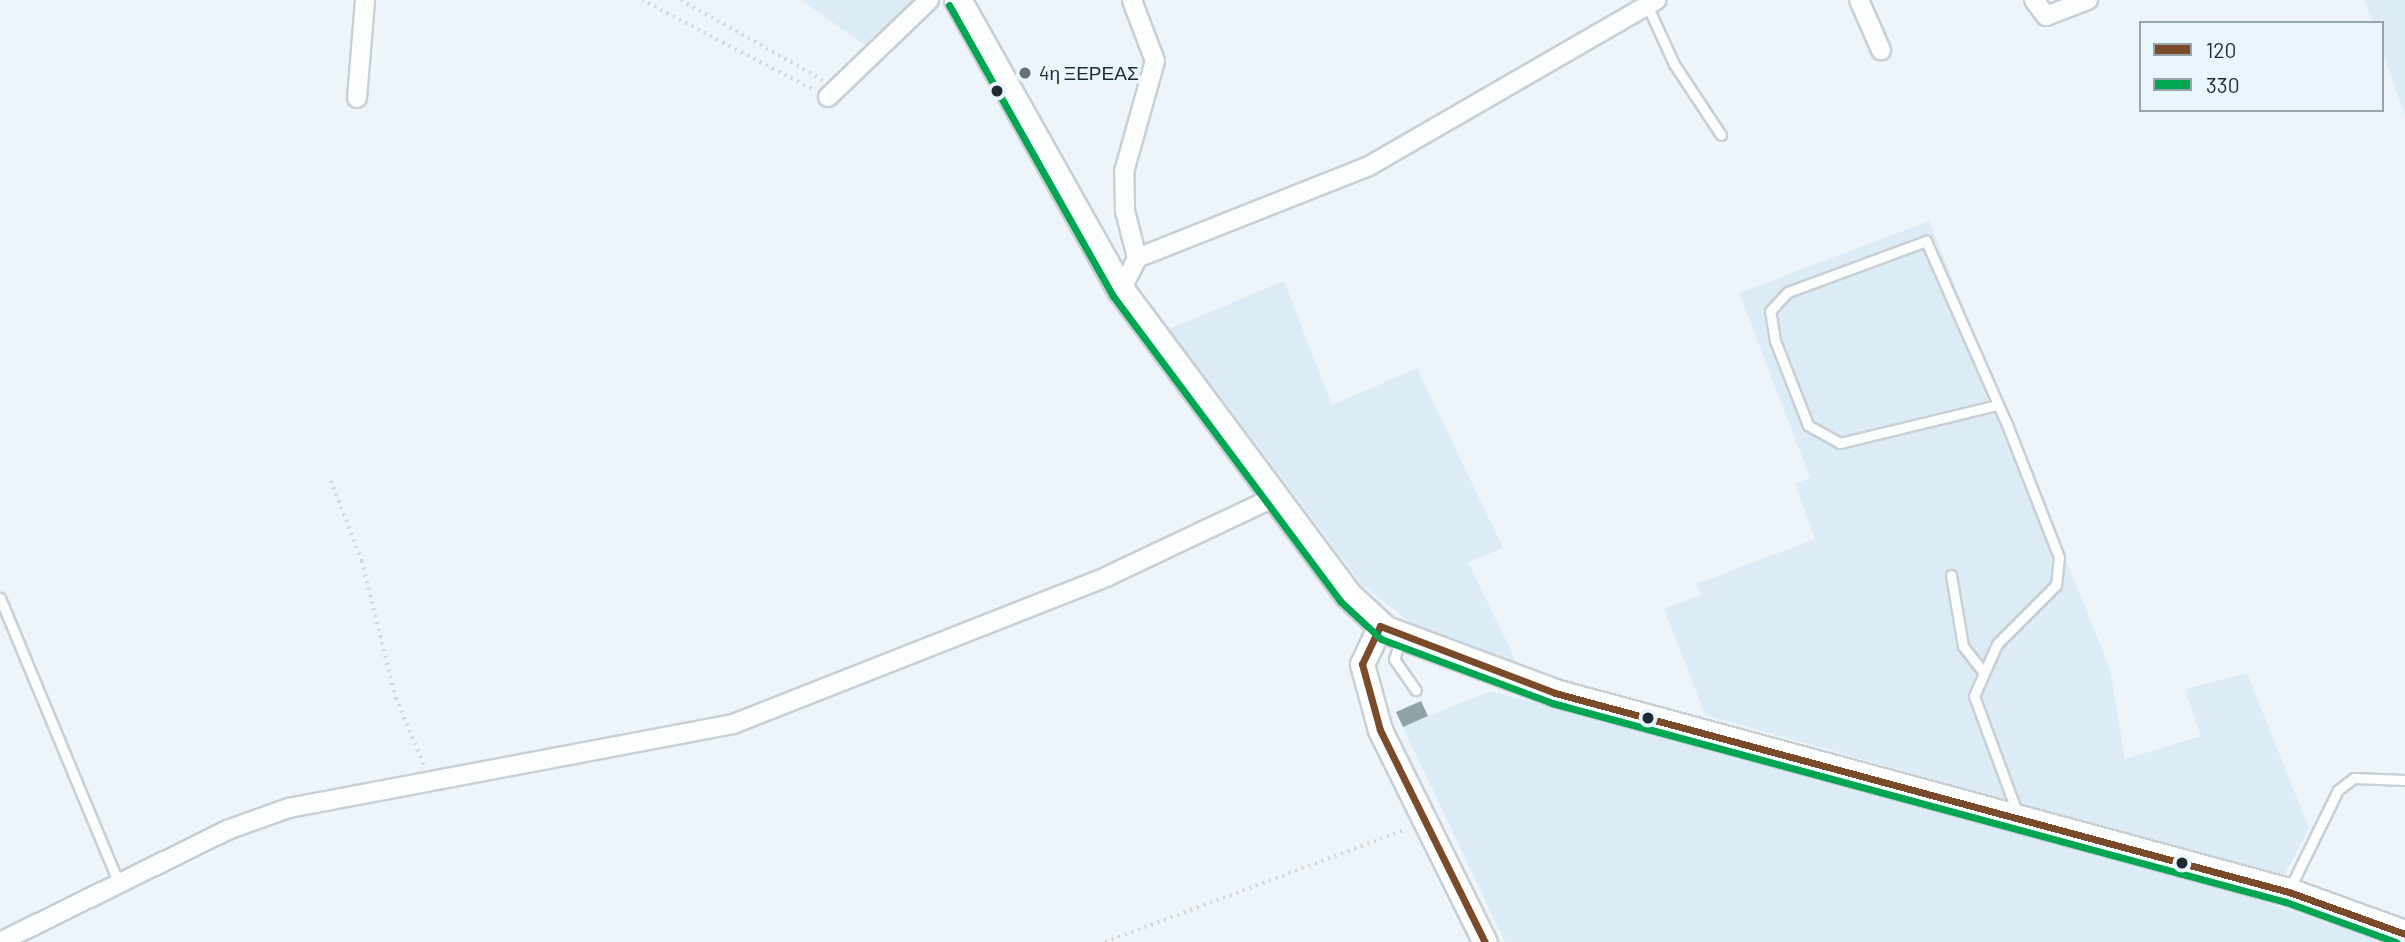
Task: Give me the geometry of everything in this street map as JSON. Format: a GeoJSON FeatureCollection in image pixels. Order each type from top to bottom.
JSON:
{"type":"FeatureCollection","features":[{"type":"Feature","properties":{"kind":"main road"},"geometry":{"type":"LineString","coordinates":[[958,0],[1121,290],[1348,595],[1391,632],[1555,693],[2289,892],[2405,934]]}},
{"type":"Feature","properties":{"kind":"street"},"geometry":{"type":"LineString","coordinates":[[357,98],[365,0]]}},
{"type":"Feature","properties":{"kind":"street"},"geometry":{"type":"LineString","coordinates":[[832,94],[929,0]]}},
{"type":"Feature","properties":{"kind":"street"},"geometry":{"type":"LineString","coordinates":[[1121,290],[1137,258],[1125,211],[1124,172],[1155,61],[1132,0]]}},
{"type":"Feature","properties":{"kind":"street"},"geometry":{"type":"LineString","coordinates":[[1860,0],[1881,50]]}},
{"type":"Feature","properties":{"kind":"street"},"geometry":{"type":"LineString","coordinates":[[2034,0],[2046,16],[2088,0]]}},
{"type":"Feature","properties":{"kind":"street"},"geometry":{"type":"LineString","coordinates":[[1137,258],[1369,166],[1652,2]]}},
{"type":"Feature","properties":{"kind":"street"},"geometry":{"type":"LineString","coordinates":[[0,942],[230,829],[289,808],[733,724],[1108,576],[1275,496]]}},
{"type":"Feature","properties":{"kind":"street"},"geometry":{"type":"LineString","coordinates":[[1391,632],[1364,652],[1364,675],[1383,738],[1485,942]]}},
{"type":"Feature","properties":{"kind":"lane"},"geometry":{"type":"LineString","coordinates":[[1652,2],[1674,64],[1721,135]]}},
{"type":"Feature","properties":{"kind":"lane"},"geometry":{"type":"LineString","coordinates":[[1997,405],[1840,443],[1808,425],[1774,341],[1770,311],[1788,292],[1926,241],[1997,405],[2059,556],[2059,572],[2045,600],[2012,627],[1982,670],[1974,696],[2019,817]]}},
{"type":"Feature","properties":{"kind":"lane"},"geometry":{"type":"LineString","coordinates":[[1951,575],[1963,646],[1982,670]]}},
{"type":"Feature","properties":{"kind":"lane"},"geometry":{"type":"LineString","coordinates":[[0,598],[119,884]]}},
{"type":"Feature","properties":{"kind":"lane"},"geometry":{"type":"LineString","coordinates":[[1391,632],[1394,659],[1416,690]]}},
{"type":"Feature","properties":{"kind":"lane"},"geometry":{"type":"LineString","coordinates":[[2289,892],[2338,790],[2354,778],[2405,780]]}},
{"type":"Feature","properties":{"kind":"path"},"geometry":{"type":"LineString","coordinates":[[642,0],[832,94]]}},
{"type":"Feature","properties":{"kind":"path"},"geometry":{"type":"LineString","coordinates":[[681,0],[832,94]]}},
{"type":"Feature","properties":{"kind":"path"},"geometry":{"type":"LineString","coordinates":[[331,481],[362,561],[396,698],[432,783]]}},
{"type":"Feature","properties":{"kind":"path"},"geometry":{"type":"LineString","coordinates":[[1105,942],[1387,839],[1423,818]]}},
{"type":"Feature","properties":{"kind":"shaded area"},"geometry":{"type":"Polygon","coordinates":[[[801,0],[925,0],[876,53],[801,0]]]}},
{"type":"Feature","properties":{"kind":"shaded area"},"geometry":{"type":"Polygon","coordinates":[[[2365,0],[2405,0],[2405,117],[2384,56],[2384,21],[2372,21],[2365,0]]]}},
{"type":"Feature","properties":{"kind":"shaded area"},"geometry":{"type":"Polygon","coordinates":[[[1929,221],[2110,669],[2125,759],[2201,736],[2185,689],[2247,673],[2309,828],[2283,878],[1705,715],[1664,609],[1701,595],[1696,584],[1815,539],[1795,484],[1810,478],[1739,293],[1929,221]]]}},
{"type":"Feature","properties":{"kind":"shaded area"},"geometry":{"type":"Polygon","coordinates":[[[1284,281],[1332,405],[1417,368],[1503,548],[1468,562],[1518,665],[1424,633],[1362,585],[1169,329],[1284,281]]]}},
{"type":"Feature","properties":{"kind":"shaded area"},"geometry":{"type":"Polygon","coordinates":[[[1490,691],[2206,882],[2383,942],[1505,942],[1403,727],[1490,691]]]}},
{"type":"Feature","properties":{"kind":"building"},"geometry":{"type":"Polygon","coordinates":[[[1421,701],[1428,716],[1403,727],[1396,712],[1421,701]]]}},
{"type":"Feature","properties":{"kind":"transit line","name":"330"},"geometry":{"type":"LineString","coordinates":[[949,5],[1113,296],[1340,601],[1381,639],[1552,703],[2286,902],[2396,942]]}},
{"type":"Feature","properties":{"kind":"transit line","name":"120"},"geometry":{"type":"LineString","coordinates":[[1380,626],[1555,693],[2289,892],[2405,934]]}},
{"type":"Feature","properties":{"kind":"transit line","name":"120"},"geometry":{"type":"LineString","coordinates":[[1380,626],[1362,664],[1380,730],[1485,942]]}},
{"type":"Feature","properties":{"kind":"place","name":"4η ΞΕΡΕΑΣ"},"geometry":{"type":"Point","coordinates":[1025,73]}}]}
